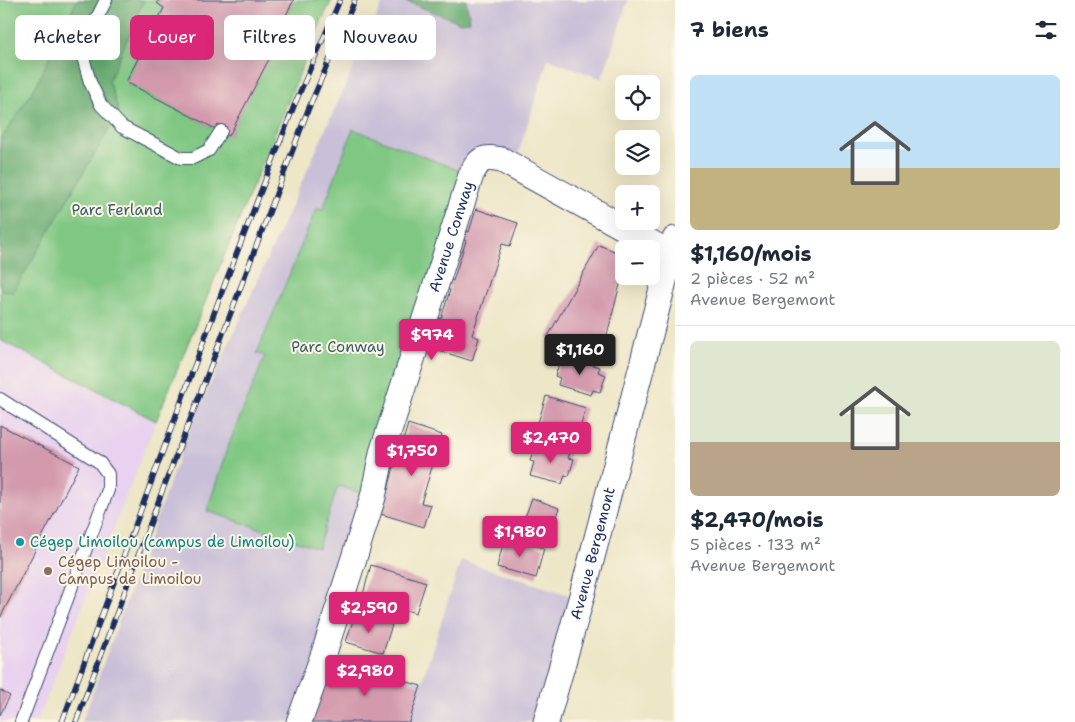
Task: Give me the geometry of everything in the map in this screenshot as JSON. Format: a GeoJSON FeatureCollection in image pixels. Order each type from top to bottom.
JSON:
{"type":"FeatureCollection","features":[{"type":"Feature","properties":{"kind":"street","name":"Avenue Conway"},"geometry":{"type":"LineString","coordinates":[[299,722],[327,643],[372,497],[382,453],[468,182],[476,163],[488,158],[502,160],[674,250]]}},
{"type":"Feature","properties":{"kind":"street","name":"Avenue Bergemont"},"geometry":{"type":"LineString","coordinates":[[546,722],[581,599],[674,250]]}},
{"type":"Feature","properties":{"kind":"lane"},"geometry":{"type":"LineString","coordinates":[[106,0],[81,50],[90,82],[101,105],[122,127],[181,158],[193,158],[209,150],[221,131]]}},
{"type":"Feature","properties":{"kind":"lane"},"geometry":{"type":"LineString","coordinates":[[0,399],[99,462],[108,474],[108,490],[21,722]]}},
{"type":"Feature","properties":{"kind":"shaded area"},"geometry":{"type":"Polygon","coordinates":[[[384,0],[628,0],[602,79],[548,59],[514,167],[502,160],[471,175],[353,129],[323,209],[317,208],[257,352],[265,355],[227,449],[207,511],[337,486],[373,497],[324,652],[422,682],[461,560],[581,599],[546,722],[82,722],[185,441],[357,60],[436,60],[436,15],[377,15],[384,0]]]}},
{"type":"Feature","properties":{"kind":"shaded area","name":"Cégep Limoilou - Campus de Limoilou"},"geometry":{"type":"Polygon","coordinates":[[[0,340],[156,421],[37,722],[0,722],[0,340]]]}},
{"type":"Feature","properties":{"kind":"green space","name":"Parc Ferland"},"geometry":{"type":"Polygon","coordinates":[[[0,0],[159,0],[157,3],[164,8],[160,15],[130,15],[130,60],[137,60],[126,82],[229,136],[268,60],[305,60],[156,421],[0,340],[0,0]]]}},
{"type":"Feature","properties":{"kind":"green space"},"geometry":{"type":"Polygon","coordinates":[[[77,0],[144,0],[138,15],[130,15],[130,32],[120,56],[120,15],[70,15],[77,0]]]}},
{"type":"Feature","properties":{"kind":"green space","name":"Parc Ferland"},"geometry":{"type":"Polygon","coordinates":[[[294,0],[332,0],[315,36],[315,15],[286,15],[294,0]]]}},
{"type":"Feature","properties":{"kind":"green space"},"geometry":{"type":"Polygon","coordinates":[[[402,0],[466,0],[470,21],[460,22],[402,0]]]}},
{"type":"Feature","properties":{"kind":"green space"},"geometry":{"type":"Polygon","coordinates":[[[48,60],[118,60],[109,81],[119,112],[13,293],[0,289],[0,141],[35,87],[48,60]]]}},
{"type":"Feature","properties":{"kind":"green space","name":"Parc Conway"},"geometry":{"type":"Polygon","coordinates":[[[353,129],[471,175],[373,497],[338,486],[318,548],[207,511],[227,449],[265,356],[257,353],[317,207],[323,209],[353,129]]]}},
{"type":"Feature","properties":{"kind":"building"},"geometry":{"type":"Polygon","coordinates":[[[159,0],[294,0],[286,15],[224,15],[224,60],[268,60],[229,136],[126,82],[137,60],[214,60],[214,15],[160,15],[164,8],[157,3],[159,0]]]}},
{"type":"Feature","properties":{"kind":"building"},"geometry":{"type":"Polygon","coordinates":[[[476,209],[518,223],[510,246],[502,244],[472,335],[479,338],[472,361],[431,348],[438,328],[436,327],[437,323],[439,318],[441,319],[450,290],[448,289],[451,280],[453,281],[466,241],[464,240],[467,231],[469,232],[476,209]]]}},
{"type":"Feature","properties":{"kind":"building"},"geometry":{"type":"Polygon","coordinates":[[[599,245],[615,251],[615,285],[620,285],[602,354],[547,338],[599,245]]]}},
{"type":"Feature","properties":{"kind":"building"},"geometry":{"type":"Polygon","coordinates":[[[566,357],[600,367],[598,372],[606,375],[600,392],[593,390],[591,395],[558,385],[560,378],[555,376],[559,364],[563,365],[566,357]]]}},
{"type":"Feature","properties":{"kind":"building"},"geometry":{"type":"Polygon","coordinates":[[[546,396],[586,408],[578,435],[538,423],[546,396]]]}},
{"type":"Feature","properties":{"kind":"building"},"geometry":{"type":"Polygon","coordinates":[[[408,424],[442,435],[421,503],[431,505],[424,527],[381,514],[386,498],[384,498],[386,489],[388,490],[398,451],[401,448],[408,424]]]}},
{"type":"Feature","properties":{"kind":"building","name":"Cégep Limoilou (campus de Limoilou)"},"geometry":{"type":"Polygon","coordinates":[[[0,425],[79,466],[0,618],[0,425]]]}},
{"type":"Feature","properties":{"kind":"building"},"geometry":{"type":"Polygon","coordinates":[[[538,444],[570,453],[568,458],[574,459],[569,476],[565,475],[562,484],[530,476],[534,462],[530,461],[534,447],[537,448],[538,444]]]}},
{"type":"Feature","properties":{"kind":"building"},"geometry":{"type":"Polygon","coordinates":[[[532,498],[559,508],[549,538],[521,528],[532,498]]]}},
{"type":"Feature","properties":{"kind":"building"},"geometry":{"type":"Polygon","coordinates":[[[505,537],[544,548],[536,578],[497,567],[505,537]]]}},
{"type":"Feature","properties":{"kind":"building"},"geometry":{"type":"Polygon","coordinates":[[[371,565],[426,582],[416,613],[362,598],[371,565]]]}},
{"type":"Feature","properties":{"kind":"building"},"geometry":{"type":"Polygon","coordinates":[[[355,614],[392,625],[383,653],[346,642],[355,614]]]}},
{"type":"Feature","properties":{"kind":"building"},"geometry":{"type":"Polygon","coordinates":[[[333,659],[421,686],[409,722],[312,722],[333,659]]]}},
{"type":"Feature","properties":{"kind":"building"},"geometry":{"type":"Polygon","coordinates":[[[0,690],[10,696],[0,715],[0,690]]]}},
{"type":"Feature","properties":{"kind":"railway"},"geometry":{"type":"LineString","coordinates":[[62,722],[226,281],[294,106],[340,0]]}},
{"type":"Feature","properties":{"kind":"railway"},"geometry":{"type":"LineString","coordinates":[[76,722],[308,110],[355,0]]}},
{"type":"Feature","properties":{"kind":"place","name":"Cégep Limoilou (campus de Limoilou)"},"geometry":{"type":"Point","coordinates":[20,542]}},
{"type":"Feature","properties":{"kind":"place","name":"Cégep Limoilou - Campus de Limoilou"},"geometry":{"type":"Point","coordinates":[48,571]}}]}
